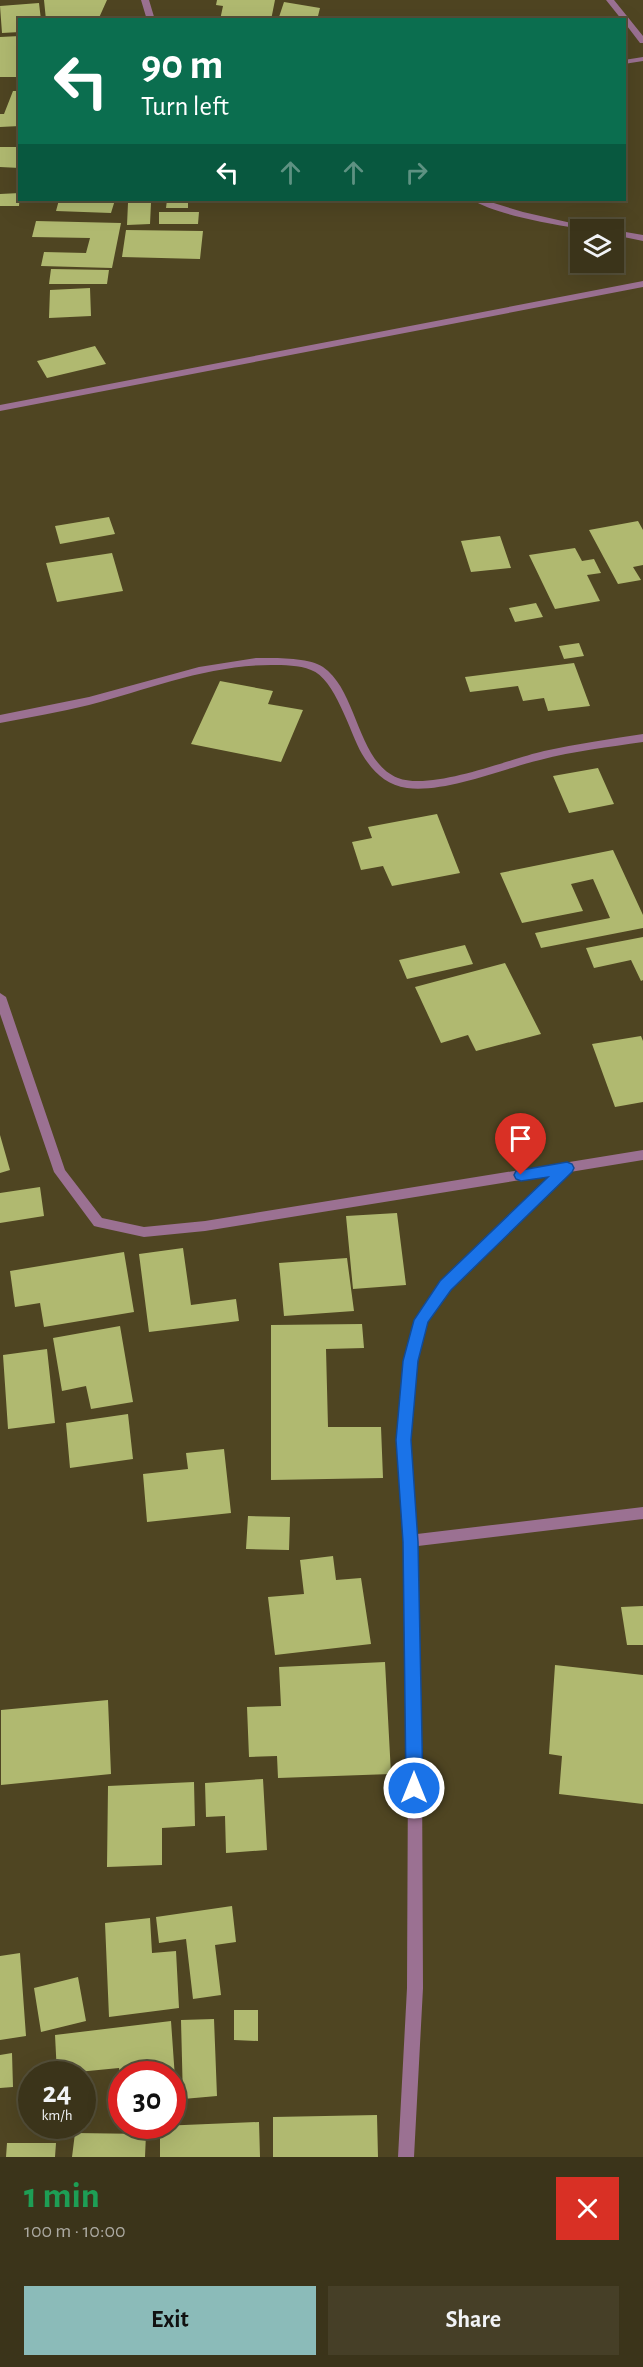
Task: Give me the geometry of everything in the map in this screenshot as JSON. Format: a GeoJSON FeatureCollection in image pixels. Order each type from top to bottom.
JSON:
{"type":"FeatureCollection","features":[{"type":"Feature","properties":{"kind":"street"},"geometry":{"type":"LineString","coordinates":[[145,0],[150,18]]}},
{"type":"Feature","properties":{"kind":"street"},"geometry":{"type":"LineString","coordinates":[[610,0],[624,18]]}},
{"type":"Feature","properties":{"kind":"street"},"geometry":{"type":"LineString","coordinates":[[626,20],[643,41]]}},
{"type":"Feature","properties":{"kind":"street"},"geometry":{"type":"LineString","coordinates":[[626,62],[643,59]]}},
{"type":"Feature","properties":{"kind":"street"},"geometry":{"type":"LineString","coordinates":[[480,201],[521,214],[570,224]]}},
{"type":"Feature","properties":{"kind":"street"},"geometry":{"type":"LineString","coordinates":[[624,234],[643,238]]}},
{"type":"Feature","properties":{"kind":"street"},"geometry":{"type":"LineString","coordinates":[[0,408],[643,284]]}},
{"type":"Feature","properties":{"kind":"street"},"geometry":{"type":"LineString","coordinates":[[0,719],[87,701],[230,664],[274,662],[314,666],[330,677],[361,743],[378,770],[395,782],[409,785],[452,780],[543,755],[643,738]]}},
{"type":"Feature","properties":{"kind":"street"},"geometry":{"type":"LineString","coordinates":[[0,997],[60,1172],[98,1222],[144,1232],[205,1226],[643,1155]]}},
{"type":"Feature","properties":{"kind":"street"},"geometry":{"type":"LineString","coordinates":[[406,2157],[414,1988],[414,1766],[411,1542],[403,1440],[411,1361],[422,1320],[446,1285],[567,1168]]}},
{"type":"Feature","properties":{"kind":"street"},"geometry":{"type":"LineString","coordinates":[[411,1542],[643,1513]]}},
{"type":"Feature","properties":{"kind":"building"},"geometry":{"type":"Polygon","coordinates":[[[44,0],[107,0],[99,18],[46,18],[44,0]]]}},
{"type":"Feature","properties":{"kind":"building"},"geometry":{"type":"Polygon","coordinates":[[[217,0],[275,0],[271,18],[220,18],[223,6],[216,5],[217,0]]]}},
{"type":"Feature","properties":{"kind":"building"},"geometry":{"type":"Polygon","coordinates":[[[284,2],[320,8],[318,18],[279,18],[284,2]]]}},
{"type":"Feature","properties":{"kind":"building"},"geometry":{"type":"Polygon","coordinates":[[[39,3],[41,18],[18,18],[18,32],[2,33],[0,6],[39,3]]]}},
{"type":"Feature","properties":{"kind":"building"},"geometry":{"type":"Polygon","coordinates":[[[18,36],[18,77],[0,77],[0,37],[18,36]]]}},
{"type":"Feature","properties":{"kind":"building"},"geometry":{"type":"Polygon","coordinates":[[[13,91],[18,91],[18,126],[0,127],[0,114],[4,114],[13,91]]]}},
{"type":"Feature","properties":{"kind":"building"},"geometry":{"type":"Polygon","coordinates":[[[0,147],[18,147],[18,168],[0,167],[0,147]]]}},
{"type":"Feature","properties":{"kind":"building"},"geometry":{"type":"Polygon","coordinates":[[[18,193],[19,206],[0,206],[0,194],[18,193]]]}},
{"type":"Feature","properties":{"kind":"building"},"geometry":{"type":"Polygon","coordinates":[[[59,201],[115,201],[111,213],[56,211],[59,201]]]}},
{"type":"Feature","properties":{"kind":"building"},"geometry":{"type":"Polygon","coordinates":[[[167,201],[188,201],[188,208],[166,208],[167,201]]]}},
{"type":"Feature","properties":{"kind":"building"},"geometry":{"type":"Polygon","coordinates":[[[128,203],[151,203],[150,224],[127,225],[128,203]]]}},
{"type":"Feature","properties":{"kind":"building"},"geometry":{"type":"Polygon","coordinates":[[[159,212],[199,212],[198,224],[159,224],[159,212]]]}},
{"type":"Feature","properties":{"kind":"building"},"geometry":{"type":"Polygon","coordinates":[[[36,221],[121,223],[112,268],[41,266],[44,252],[86,253],[90,238],[32,237],[36,221]]]}},
{"type":"Feature","properties":{"kind":"building"},"geometry":{"type":"Polygon","coordinates":[[[126,230],[203,231],[200,259],[122,257],[126,230]]]}},
{"type":"Feature","properties":{"kind":"building"},"geometry":{"type":"Polygon","coordinates":[[[51,269],[109,270],[107,284],[49,284],[51,269]]]}},
{"type":"Feature","properties":{"kind":"building"},"geometry":{"type":"Polygon","coordinates":[[[90,288],[91,316],[49,318],[50,290],[90,288]]]}},
{"type":"Feature","properties":{"kind":"building"},"geometry":{"type":"Polygon","coordinates":[[[95,346],[106,364],[47,378],[37,361],[95,346]]]}},
{"type":"Feature","properties":{"kind":"building"},"geometry":{"type":"Polygon","coordinates":[[[109,517],[115,534],[60,544],[55,526],[109,517]]]}},
{"type":"Feature","properties":{"kind":"building"},"geometry":{"type":"Polygon","coordinates":[[[638,521],[643,530],[643,565],[633,567],[641,580],[618,584],[589,530],[638,521]]]}},
{"type":"Feature","properties":{"kind":"building"},"geometry":{"type":"Polygon","coordinates":[[[500,536],[511,568],[471,572],[461,541],[500,536]]]}},
{"type":"Feature","properties":{"kind":"building"},"geometry":{"type":"Polygon","coordinates":[[[575,548],[582,561],[594,559],[601,573],[587,575],[600,601],[555,609],[529,555],[575,548]]]}},
{"type":"Feature","properties":{"kind":"building"},"geometry":{"type":"Polygon","coordinates":[[[112,553],[123,591],[57,602],[46,563],[112,553]]]}},
{"type":"Feature","properties":{"kind":"building"},"geometry":{"type":"Polygon","coordinates":[[[536,603],[543,617],[515,622],[509,608],[536,603]]]}},
{"type":"Feature","properties":{"kind":"building"},"geometry":{"type":"Polygon","coordinates":[[[579,643],[584,656],[564,659],[559,646],[579,643]]]}},
{"type":"Feature","properties":{"kind":"building"},"geometry":{"type":"Polygon","coordinates":[[[574,663],[590,706],[548,711],[544,698],[523,701],[518,686],[470,692],[465,677],[574,663]]]}},
{"type":"Feature","properties":{"kind":"building"},"geometry":{"type":"Polygon","coordinates":[[[220,681],[273,691],[268,704],[303,710],[281,762],[191,744],[220,681]]]}},
{"type":"Feature","properties":{"kind":"building"},"geometry":{"type":"Polygon","coordinates":[[[598,768],[614,804],[569,813],[553,776],[598,768]]]}},
{"type":"Feature","properties":{"kind":"building"},"geometry":{"type":"Polygon","coordinates":[[[437,814],[460,873],[392,886],[383,866],[361,870],[352,842],[372,838],[368,827],[437,814]]]}},
{"type":"Feature","properties":{"kind":"building"},"geometry":{"type":"Polygon","coordinates":[[[613,850],[643,915],[643,928],[541,948],[535,933],[610,918],[593,879],[571,884],[583,911],[522,923],[500,873],[613,850]]]}},
{"type":"Feature","properties":{"kind":"building"},"geometry":{"type":"Polygon","coordinates":[[[643,937],[643,980],[641,981],[631,960],[594,968],[586,948],[643,937]]]}},
{"type":"Feature","properties":{"kind":"building"},"geometry":{"type":"Polygon","coordinates":[[[465,945],[473,964],[407,979],[399,960],[465,945]]]}},
{"type":"Feature","properties":{"kind":"building"},"geometry":{"type":"Polygon","coordinates":[[[505,963],[541,1034],[476,1051],[468,1035],[441,1043],[415,987],[505,963]]]}},
{"type":"Feature","properties":{"kind":"building"},"geometry":{"type":"Polygon","coordinates":[[[641,1036],[643,1041],[643,1102],[615,1107],[592,1044],[641,1036]]]}},
{"type":"Feature","properties":{"kind":"building"},"geometry":{"type":"Polygon","coordinates":[[[0,1135],[10,1170],[0,1173],[0,1135]]]}},
{"type":"Feature","properties":{"kind":"building"},"geometry":{"type":"Polygon","coordinates":[[[40,1187],[44,1216],[0,1223],[0,1193],[40,1187]]]}},
{"type":"Feature","properties":{"kind":"building"},"geometry":{"type":"Polygon","coordinates":[[[397,1213],[406,1285],[353,1289],[346,1216],[397,1213]]]}},
{"type":"Feature","properties":{"kind":"building"},"geometry":{"type":"Polygon","coordinates":[[[183,1248],[191,1305],[236,1299],[239,1321],[149,1332],[139,1254],[183,1248]]]}},
{"type":"Feature","properties":{"kind":"building"},"geometry":{"type":"Polygon","coordinates":[[[124,1252],[134,1312],[44,1327],[40,1303],[15,1307],[10,1271],[124,1252]]]}},
{"type":"Feature","properties":{"kind":"building"},"geometry":{"type":"Polygon","coordinates":[[[347,1258],[354,1311],[284,1316],[279,1263],[347,1258]]]}},
{"type":"Feature","properties":{"kind":"building"},"geometry":{"type":"Polygon","coordinates":[[[362,1324],[364,1348],[326,1349],[328,1427],[381,1427],[383,1478],[271,1480],[271,1325],[362,1324]]]}},
{"type":"Feature","properties":{"kind":"building"},"geometry":{"type":"Polygon","coordinates":[[[120,1326],[133,1402],[91,1409],[86,1386],[62,1391],[53,1338],[120,1326]]]}},
{"type":"Feature","properties":{"kind":"building"},"geometry":{"type":"Polygon","coordinates":[[[47,1349],[55,1423],[8,1429],[3,1355],[47,1349]]]}},
{"type":"Feature","properties":{"kind":"building"},"geometry":{"type":"Polygon","coordinates":[[[128,1414],[133,1459],[70,1468],[66,1423],[128,1414]]]}},
{"type":"Feature","properties":{"kind":"building"},"geometry":{"type":"Polygon","coordinates":[[[224,1449],[231,1513],[147,1522],[143,1474],[188,1469],[186,1453],[224,1449]]]}},
{"type":"Feature","properties":{"kind":"building"},"geometry":{"type":"Polygon","coordinates":[[[248,1516],[290,1517],[289,1550],[246,1549],[248,1516]]]}},
{"type":"Feature","properties":{"kind":"building"},"geometry":{"type":"Polygon","coordinates":[[[333,1556],[336,1580],[361,1578],[371,1644],[275,1655],[268,1597],[304,1594],[300,1560],[333,1556]]]}},
{"type":"Feature","properties":{"kind":"building"},"geometry":{"type":"Polygon","coordinates":[[[643,1606],[643,1645],[627,1645],[621,1607],[643,1606]]]}},
{"type":"Feature","properties":{"kind":"building"},"geometry":{"type":"Polygon","coordinates":[[[385,1662],[391,1774],[278,1778],[277,1756],[249,1757],[247,1707],[281,1706],[279,1667],[385,1662]]]}},
{"type":"Feature","properties":{"kind":"building"},"geometry":{"type":"Polygon","coordinates":[[[555,1665],[643,1675],[643,1804],[559,1794],[562,1756],[549,1754],[555,1665]]]}},
{"type":"Feature","properties":{"kind":"building"},"geometry":{"type":"Polygon","coordinates":[[[108,1700],[111,1774],[1,1785],[1,1710],[108,1700]]]}},
{"type":"Feature","properties":{"kind":"building"},"geometry":{"type":"Polygon","coordinates":[[[263,1779],[267,1850],[226,1853],[225,1816],[206,1817],[205,1783],[263,1779]]]}},
{"type":"Feature","properties":{"kind":"building"},"geometry":{"type":"Polygon","coordinates":[[[194,1782],[195,1826],[162,1828],[162,1865],[107,1867],[108,1786],[194,1782]]]}},
{"type":"Feature","properties":{"kind":"building"},"geometry":{"type":"Polygon","coordinates":[[[232,1906],[236,1942],[215,1945],[221,1995],[193,1999],[186,1939],[159,1943],[156,1917],[232,1906]]]}},
{"type":"Feature","properties":{"kind":"building"},"geometry":{"type":"Polygon","coordinates":[[[150,1918],[152,1953],[176,1951],[179,2008],[109,2017],[105,1923],[150,1918]]]}},
{"type":"Feature","properties":{"kind":"building"},"geometry":{"type":"Polygon","coordinates":[[[20,1953],[26,2036],[0,2040],[0,1956],[20,1953]]]}},
{"type":"Feature","properties":{"kind":"building"},"geometry":{"type":"Polygon","coordinates":[[[78,1977],[86,2021],[41,2032],[34,1988],[78,1977]]]}},
{"type":"Feature","properties":{"kind":"building"},"geometry":{"type":"Polygon","coordinates":[[[234,2010],[258,2010],[258,2041],[234,2040],[234,2010]]]}},
{"type":"Feature","properties":{"kind":"building"},"geometry":{"type":"Polygon","coordinates":[[[214,2019],[217,2096],[186,2099],[186,2061],[182,2061],[181,2020],[214,2019]]]}},
{"type":"Feature","properties":{"kind":"building"},"geometry":{"type":"Polygon","coordinates":[[[171,2021],[174,2061],[108,2061],[108,2069],[96,2070],[96,2061],[56,2061],[55,2035],[171,2021]]]}},
{"type":"Feature","properties":{"kind":"building"},"geometry":{"type":"Polygon","coordinates":[[[12,2053],[13,2087],[0,2088],[0,2055],[12,2053]]]}},
{"type":"Feature","properties":{"kind":"building"},"geometry":{"type":"Polygon","coordinates":[[[377,2115],[378,2157],[273,2157],[273,2117],[377,2115]]]}},
{"type":"Feature","properties":{"kind":"building"},"geometry":{"type":"Polygon","coordinates":[[[259,2122],[260,2157],[160,2157],[160,2139],[186,2139],[186,2125],[259,2122]]]}},
{"type":"Feature","properties":{"kind":"building"},"geometry":{"type":"Polygon","coordinates":[[[96,2133],[108,2133],[108,2139],[146,2139],[145,2157],[72,2157],[74,2139],[96,2139],[96,2133]]]}},
{"type":"Feature","properties":{"kind":"building"},"geometry":{"type":"Polygon","coordinates":[[[7,2143],[56,2143],[55,2157],[6,2157],[7,2143]]]}},
{"type":"Feature","properties":{"kind":"route"},"geometry":{"type":"LineString","coordinates":[[414,1788],[411,1542],[403,1440],[411,1361],[422,1320],[446,1285],[567,1168],[521,1175]]}}]}
